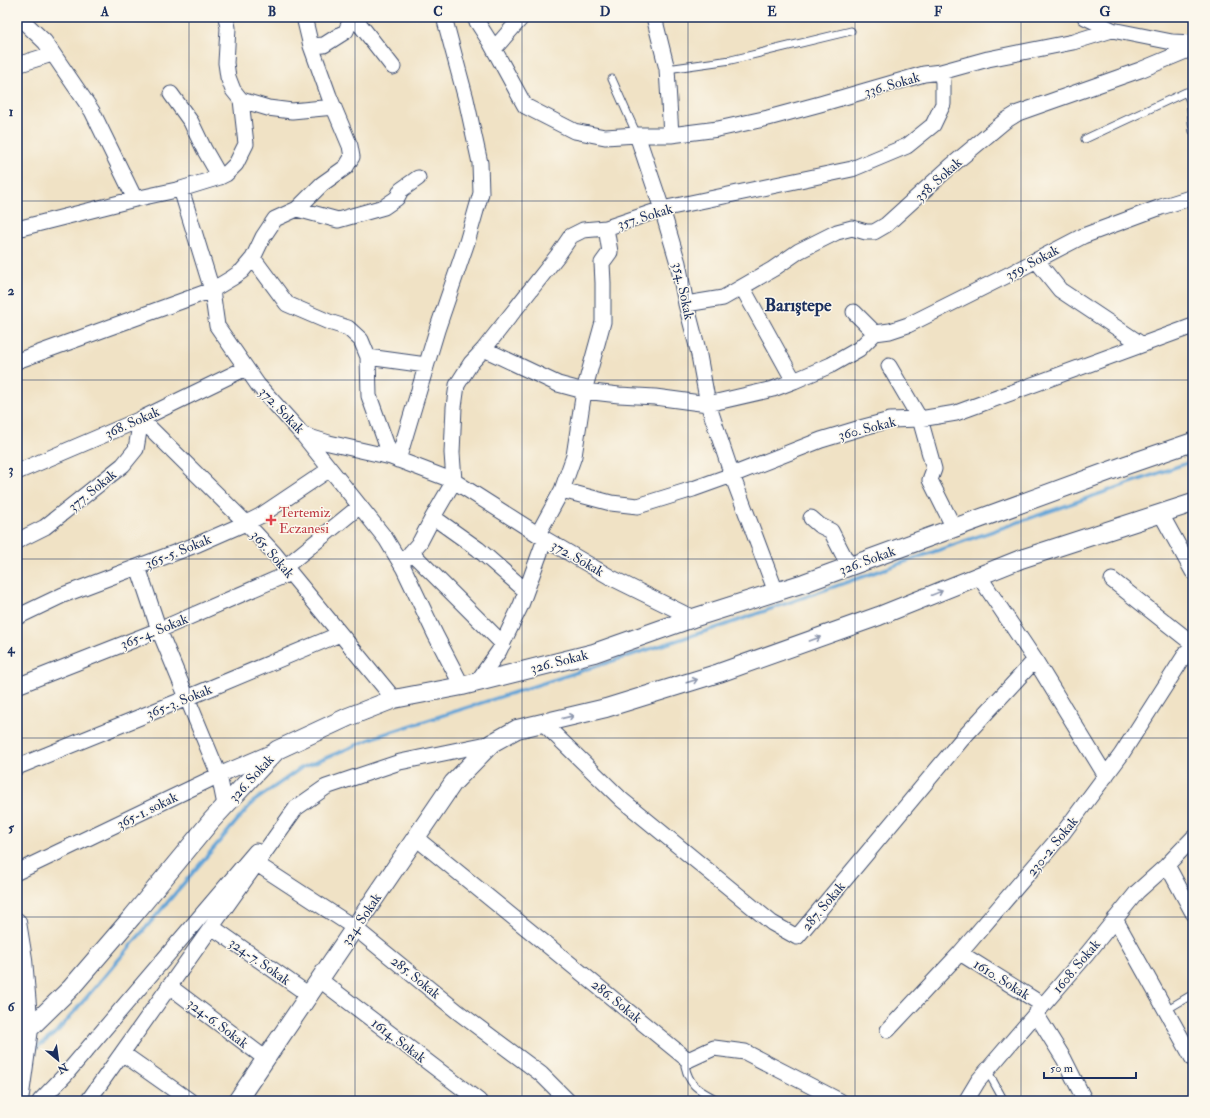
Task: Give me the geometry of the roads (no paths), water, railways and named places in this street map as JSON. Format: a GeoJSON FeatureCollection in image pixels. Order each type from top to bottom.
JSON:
{"type":"FeatureCollection","features":[{"type":"Feature","properties":{"kind":"street"},"geometry":{"type":"LineString","coordinates":[[19,17],[45,42],[92,111],[136,199]]}},
{"type":"Feature","properties":{"kind":"street"},"geometry":{"type":"LineString","coordinates":[[17,229],[180,189],[220,177],[226,174],[236,164],[246,144],[241,100],[233,90],[228,77],[226,62],[228,28],[226,17]]}},
{"type":"Feature","properties":{"kind":"street"},"geometry":{"type":"LineString","coordinates":[[17,360],[212,290],[242,271],[254,258],[275,219],[297,209],[322,184],[346,167],[352,156],[350,146],[310,46],[304,17]]}},
{"type":"Feature","properties":{"kind":"street"},"geometry":{"type":"LineString","coordinates":[[310,46],[324,46],[346,31],[353,17],[393,67]]}},
{"type":"Feature","properties":{"kind":"street"},"geometry":{"type":"LineString","coordinates":[[395,459],[467,242],[481,193],[480,164],[466,98],[444,17]]}},
{"type":"Feature","properties":{"kind":"street"},"geometry":{"type":"LineString","coordinates":[[474,17],[494,49],[525,106],[574,131],[605,137],[671,135],[667,69],[654,17]]}},
{"type":"Feature","properties":{"kind":"street"},"geometry":{"type":"LineString","coordinates":[[494,49],[522,17]]}},
{"type":"Feature","properties":{"kind":"street"},"geometry":{"type":"LineString","coordinates":[[1085,17],[1112,30],[1172,42],[1193,43]]}},
{"type":"Feature","properties":{"kind":"street","name":"336. Sokak"},"geometry":{"type":"LineString","coordinates":[[671,135],[718,129],[768,118],[924,74],[940,72],[988,58],[1073,42],[1112,30]]}},
{"type":"Feature","properties":{"kind":"street","name":"358. Sokak"},"geometry":{"type":"LineString","coordinates":[[686,304],[723,298],[799,251],[837,232],[852,228],[866,232],[874,232],[886,225],[951,166],[1005,120],[1018,113],[1140,70],[1193,48]]}},
{"type":"Feature","properties":{"kind":"street"},"geometry":{"type":"LineString","coordinates":[[17,65],[52,54]]}},
{"type":"Feature","properties":{"kind":"street","name":"357. Sokak"},"geometry":{"type":"LineString","coordinates":[[454,481],[452,453],[454,407],[457,385],[471,363],[558,255],[571,236],[583,230],[606,228],[662,209],[852,168],[907,146],[933,125],[943,104],[943,82],[940,72]]}},
{"type":"Feature","properties":{"kind":"street"},"geometry":{"type":"LineString","coordinates":[[171,94],[191,122],[220,177]]}},
{"type":"Feature","properties":{"kind":"street"},"geometry":{"type":"LineString","coordinates":[[241,100],[268,108],[292,111],[334,107]]}},
{"type":"Feature","properties":{"kind":"street","name":"354. Sokak"},"geometry":{"type":"LineString","coordinates":[[637,135],[662,209],[678,263],[686,304],[698,350],[708,404],[732,475],[776,592]]}},
{"type":"Feature","properties":{"kind":"street"},"geometry":{"type":"LineString","coordinates":[[297,209],[338,220],[384,207],[396,198],[401,190],[418,178]]}},
{"type":"Feature","properties":{"kind":"street","name":"372. Sokak"},"geometry":{"type":"LineString","coordinates":[[180,189],[212,290],[217,326],[258,385],[303,435],[395,459],[454,481],[541,536],[610,577],[693,618]]}},
{"type":"Feature","properties":{"kind":"street","name":"359. Sokak"},"geometry":{"type":"LineString","coordinates":[[875,333],[890,331],[908,325],[1083,236],[1161,206],[1193,197]]}},
{"type":"Feature","properties":{"kind":"street"},"geometry":{"type":"LineString","coordinates":[[303,435],[386,539],[401,564],[435,634],[469,684],[499,651],[521,605],[541,536],[562,490],[574,456],[584,391],[603,322],[604,283],[602,263],[610,252],[606,228]]}},
{"type":"Feature","properties":{"kind":"street"},"geometry":{"type":"LineString","coordinates":[[254,258],[287,304],[329,322],[348,328],[361,340],[368,357],[369,396],[395,459]]}},
{"type":"Feature","properties":{"kind":"street"},"geometry":{"type":"LineString","coordinates":[[1036,260],[1060,290],[1141,344]]}},
{"type":"Feature","properties":{"kind":"street"},"geometry":{"type":"LineString","coordinates":[[742,287],[794,381]]}},
{"type":"Feature","properties":{"kind":"street"},"geometry":{"type":"LineString","coordinates":[[484,348],[558,384],[584,391],[619,396],[655,397],[708,404],[773,389],[831,365],[859,350],[875,333],[854,312]]}},
{"type":"Feature","properties":{"kind":"street","name":"360. Sokak"},"geometry":{"type":"LineString","coordinates":[[562,490],[611,503],[638,506],[693,489],[843,433],[890,420],[920,419],[956,413],[1193,326]]}},
{"type":"Feature","properties":{"kind":"street"},"geometry":{"type":"LineString","coordinates":[[368,357],[426,365]]}},
{"type":"Feature","properties":{"kind":"street"},"geometry":{"type":"LineString","coordinates":[[889,366],[920,419],[934,469],[930,480],[954,528]]}},
{"type":"Feature","properties":{"kind":"street","name":"368. Sokak"},"geometry":{"type":"LineString","coordinates":[[17,472],[142,419],[246,368]]}},
{"type":"Feature","properties":{"kind":"street","name":"365. Sokak"},"geometry":{"type":"LineString","coordinates":[[142,419],[246,523],[288,570],[394,699]]}},
{"type":"Feature","properties":{"kind":"street","name":"377. Sokak"},"geometry":{"type":"LineString","coordinates":[[17,541],[45,527],[123,465],[136,449],[142,419]]}},
{"type":"Feature","properties":{"kind":"street","name":"326. Sokak"},"geometry":{"type":"LineString","coordinates":[[23,1034],[70,989],[132,917],[211,821],[277,750],[348,717],[394,699],[469,684],[594,653],[693,618],[776,592],[1193,442]]}},
{"type":"Feature","properties":{"kind":"street","name":"365-5. Sokak"},"geometry":{"type":"LineString","coordinates":[[17,617],[64,595],[198,544],[246,523],[260,516],[330,469]]}},
{"type":"Feature","properties":{"kind":"street"},"geometry":{"type":"LineString","coordinates":[[401,564],[420,542],[433,516],[454,481]]}},
{"type":"Feature","properties":{"kind":"street"},"geometry":{"type":"LineString","coordinates":[[40,1101],[66,1074],[251,856],[296,808],[326,787],[400,762],[492,743],[517,729],[606,708],[720,673],[879,616],[1021,559],[1193,503]]}},
{"type":"Feature","properties":{"kind":"street","name":"365-4. Sokak"},"geometry":{"type":"LineString","coordinates":[[17,686],[159,630],[288,570],[360,506]]}},
{"type":"Feature","properties":{"kind":"street"},"geometry":{"type":"LineString","coordinates":[[1161,514],[1193,572]]}},
{"type":"Feature","properties":{"kind":"street"},"geometry":{"type":"LineString","coordinates":[[433,516],[478,549],[526,591]]}},
{"type":"Feature","properties":{"kind":"street"},"geometry":{"type":"LineString","coordinates":[[811,518],[819,525],[831,531],[849,566]]}},
{"type":"Feature","properties":{"kind":"street"},"geometry":{"type":"LineString","coordinates":[[412,552],[503,644]]}},
{"type":"Feature","properties":{"kind":"street"},"geometry":{"type":"LineString","coordinates":[[138,567],[159,630],[219,775],[226,805]]}},
{"type":"Feature","properties":{"kind":"street"},"geometry":{"type":"LineString","coordinates":[[979,576],[1035,660],[1106,776]]}},
{"type":"Feature","properties":{"kind":"street"},"geometry":{"type":"LineString","coordinates":[[1112,580],[1193,644]]}},
{"type":"Feature","properties":{"kind":"street","name":"365-3. Sokak"},"geometry":{"type":"LineString","coordinates":[[17,767],[340,634]]}},
{"type":"Feature","properties":{"kind":"street","name":"230-2. Sokak"},"geometry":{"type":"LineString","coordinates":[[888,1030],[960,953],[1064,833],[1122,755],[1193,644]]}},
{"type":"Feature","properties":{"kind":"street","name":"287. Sokak"},"geometry":{"type":"LineString","coordinates":[[543,723],[622,800],[772,923],[797,937],[963,738],[1035,660]]}},
{"type":"Feature","properties":{"kind":"street","name":"324. Sokak"},"geometry":{"type":"LineString","coordinates":[[237,1101],[453,783],[492,743]]}},
{"type":"Feature","properties":{"kind":"street","name":"365-1. sokak"},"geometry":{"type":"LineString","coordinates":[[17,872],[219,775],[277,750]]}},
{"type":"Feature","properties":{"kind":"street"},"geometry":{"type":"LineString","coordinates":[[88,1101],[296,808]]}},
{"type":"Feature","properties":{"kind":"street","name":"286. Sokak"},"geometry":{"type":"LineString","coordinates":[[416,838],[688,1060]]}},
{"type":"Feature","properties":{"kind":"street","name":"1608. Sokak"},"geometry":{"type":"LineString","coordinates":[[966,1101],[978,1081],[987,1070],[1087,954],[1137,892],[1167,865],[1193,838]]}},
{"type":"Feature","properties":{"kind":"street","name":"285. Sokak"},"geometry":{"type":"LineString","coordinates":[[256,864],[355,928],[458,1012],[541,1074],[568,1101]]}},
{"type":"Feature","properties":{"kind":"street"},"geometry":{"type":"LineString","coordinates":[[1167,865],[1193,913]]}},
{"type":"Feature","properties":{"kind":"street"},"geometry":{"type":"LineString","coordinates":[[1115,919],[1193,1058]]}},
{"type":"Feature","properties":{"kind":"street"},"geometry":{"type":"LineString","coordinates":[[17,922],[23,959],[23,1034],[19,1100]]}},
{"type":"Feature","properties":{"kind":"street","name":"324-7. Sokak"},"geometry":{"type":"LineString","coordinates":[[212,927],[309,995]]}},
{"type":"Feature","properties":{"kind":"street","name":"1610. Sokak"},"geometry":{"type":"LineString","coordinates":[[960,953],[1040,1009],[1085,1101]]}},
{"type":"Feature","properties":{"kind":"street","name":"1614. Sokak"},"geometry":{"type":"LineString","coordinates":[[320,980],[479,1101]]}},
{"type":"Feature","properties":{"kind":"street","name":"324-6. Sokak"},"geometry":{"type":"LineString","coordinates":[[169,986],[266,1059]]}},
{"type":"Feature","properties":{"kind":"street"},"geometry":{"type":"LineString","coordinates":[[688,1060],[714,1048],[745,1052],[840,1101]]}},
{"type":"Feature","properties":{"kind":"street"},"geometry":{"type":"LineString","coordinates":[[122,1053],[190,1101]]}},
{"type":"Feature","properties":{"kind":"lane"},"geometry":{"type":"LineString","coordinates":[[667,69],[731,60],[851,31]]}},
{"type":"Feature","properties":{"kind":"lane"},"geometry":{"type":"LineString","coordinates":[[612,79],[637,135]]}},
{"type":"Feature","properties":{"kind":"lane"},"geometry":{"type":"LineString","coordinates":[[1085,139],[1186,92],[1190,101],[1193,131]]}},
{"type":"Feature","properties":{"kind":"lane"},"geometry":{"type":"LineString","coordinates":[[1166,1010],[1193,994]]}},
{"type":"Feature","properties":{"kind":"lane"},"geometry":{"type":"LineString","coordinates":[[688,1060],[685,1066],[687,1075],[692,1085],[719,1101]]}},
{"type":"Feature","properties":{"kind":"lane"},"geometry":{"type":"LineString","coordinates":[[987,1070],[1004,1101]]}},
{"type":"Feature","properties":{"kind":"waterway"},"geometry":{"type":"LineString","coordinates":[[32,1051],[57,1032],[253,802],[301,768],[378,736],[725,625],[1193,461]]}},
{"type":"Feature","properties":{"kind":"place","name":"Tertemiz Eczanesi"},"geometry":{"type":"Point","coordinates":[271,520]}},
{"type":"Feature","properties":{"kind":"district","name":"Barıştepe"},"geometry":{"type":"Point","coordinates":[798,305]}}]}
